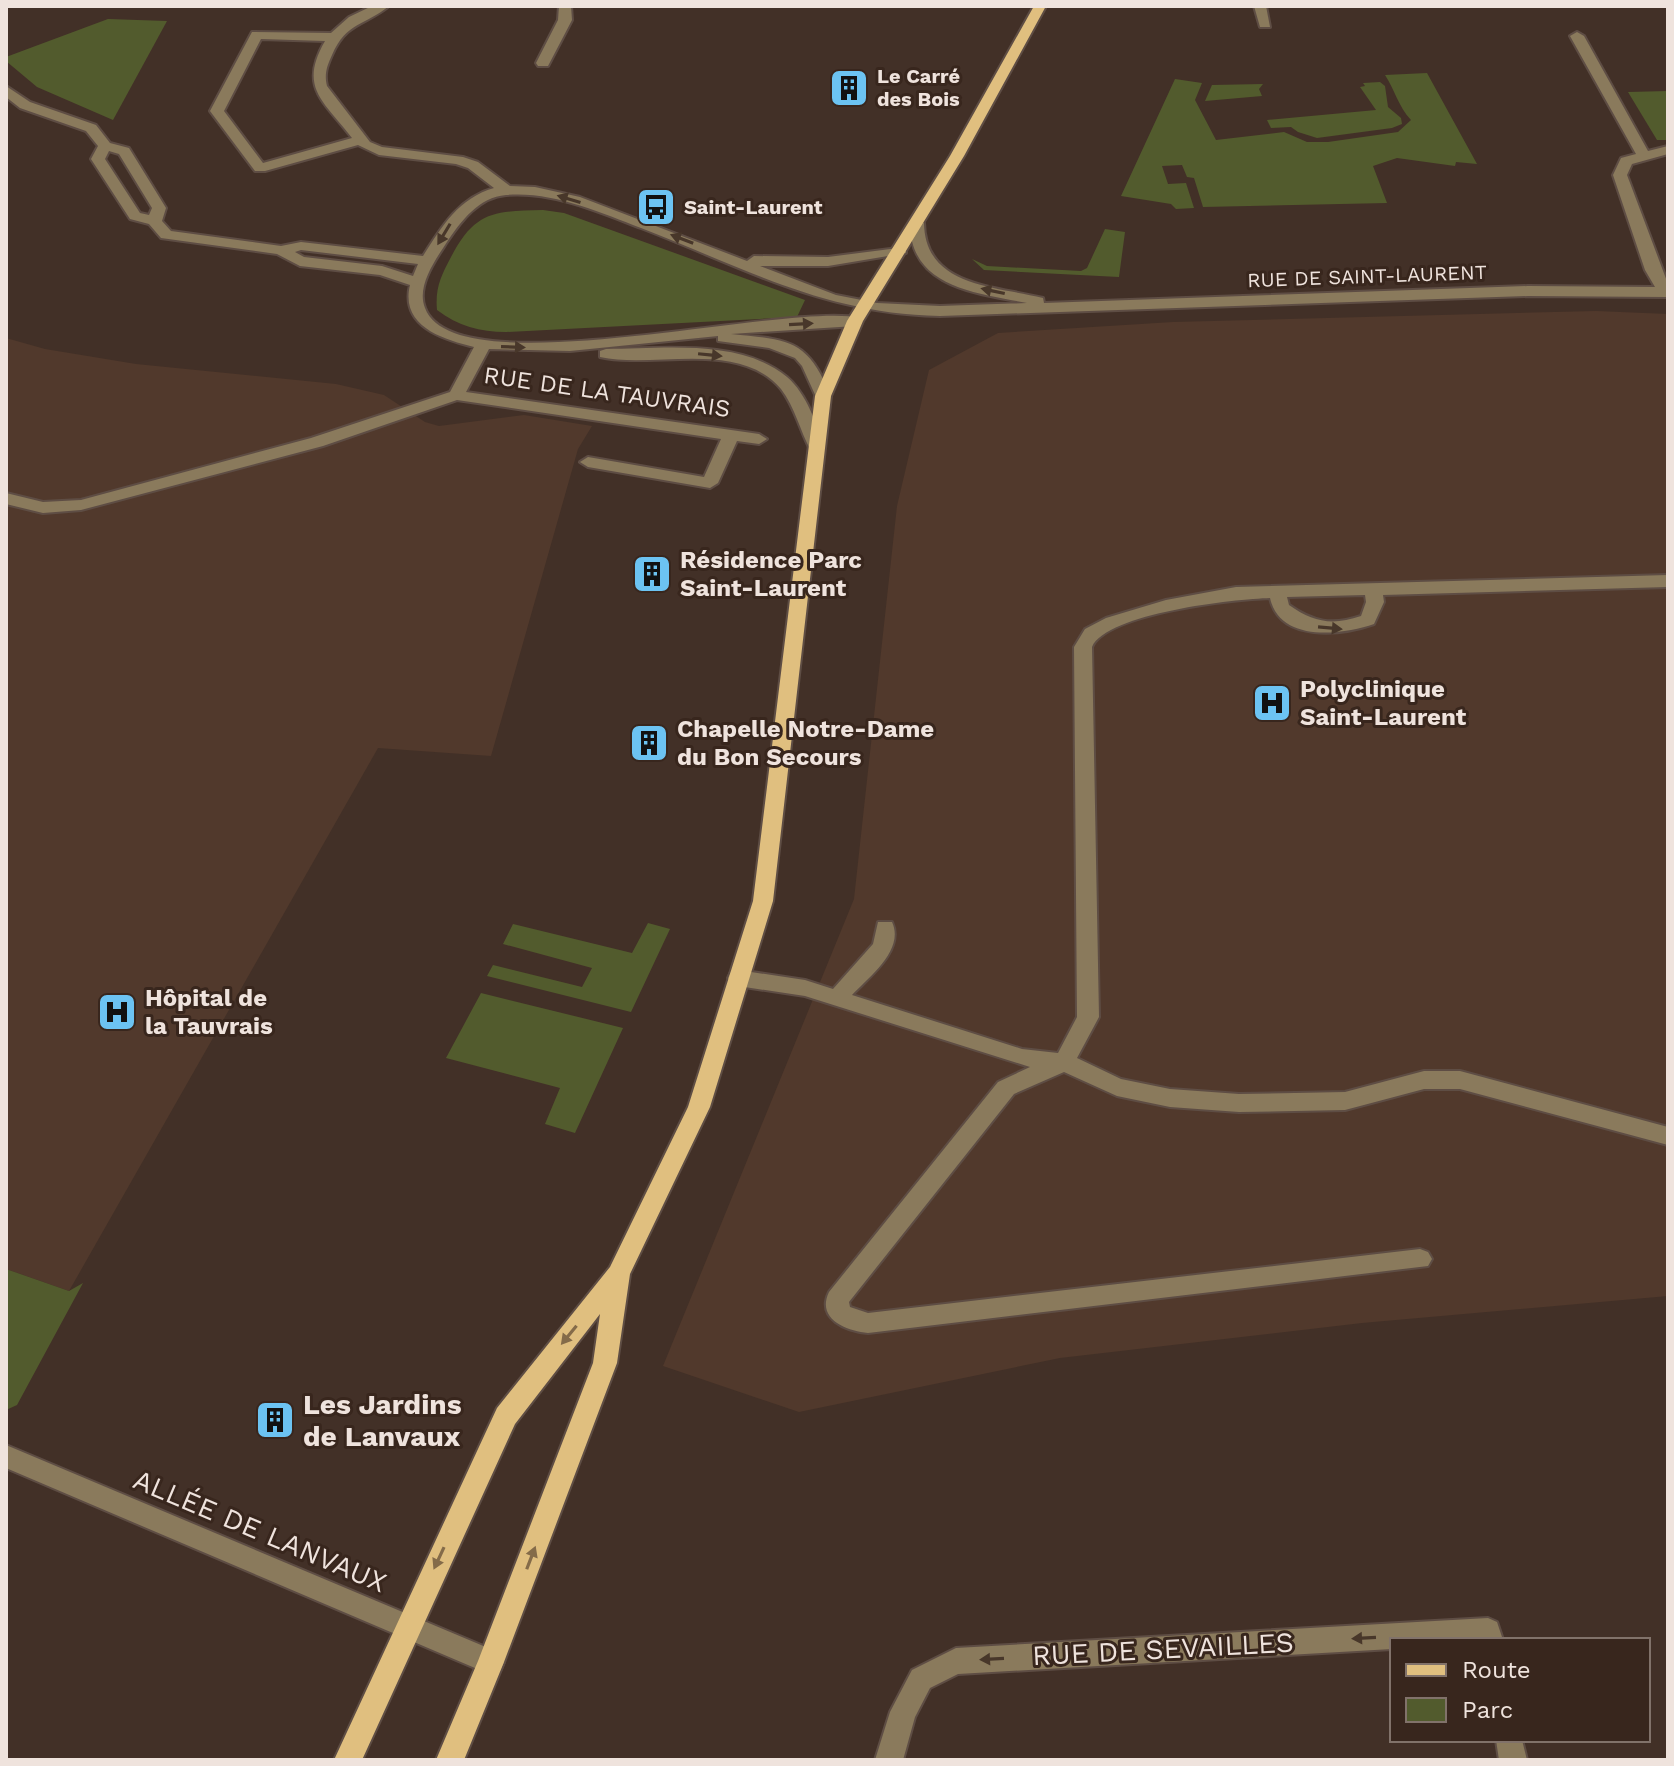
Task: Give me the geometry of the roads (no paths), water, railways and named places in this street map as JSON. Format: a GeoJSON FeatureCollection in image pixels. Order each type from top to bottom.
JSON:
{"type":"FeatureCollection","features":[{"type":"Feature","properties":{"kind":"main road"},"geometry":{"type":"LineString","coordinates":[[348,1760],[506,1416],[618,1274],[699,1107],[763,901],[823,396],[859,314],[917,223],[1040,6]]}},
{"type":"Feature","properties":{"kind":"main road"},"geometry":{"type":"LineString","coordinates":[[450,1760],[491,1662],[605,1363],[618,1274]]}},
{"type":"Feature","properties":{"kind":"street"},"geometry":{"type":"LineString","coordinates":[[383,6],[357,17],[331,37],[317,76],[320,87],[360,140],[379,151],[458,160],[473,165],[505,189]]}},
{"type":"Feature","properties":{"kind":"street"},"geometry":{"type":"LineString","coordinates":[[543,63],[565,20],[565,6]]}},
{"type":"Feature","properties":{"kind":"street"},"geometry":{"type":"LineString","coordinates":[[1260,6],[1265,24]]}},
{"type":"Feature","properties":{"kind":"street"},"geometry":{"type":"LineString","coordinates":[[331,37],[257,35],[217,111],[260,168],[360,140]]}},
{"type":"Feature","properties":{"kind":"street"},"geometry":{"type":"LineString","coordinates":[[1577,36],[1643,154],[1668,150]]}},
{"type":"Feature","properties":{"kind":"street"},"geometry":{"type":"LineString","coordinates":[[6,90],[25,105],[91,128],[105,146],[124,151],[159,208],[154,221]]}},
{"type":"Feature","properties":{"kind":"street"},"geometry":{"type":"LineString","coordinates":[[105,146],[98,159],[135,216],[154,221],[166,235],[281,250],[301,246],[428,261]]}},
{"type":"Feature","properties":{"kind":"street","name":"RUE DE SAINT-LAURENT"},"geometry":{"type":"LineString","coordinates":[[1643,154],[1626,161],[1620,175],[1653,270],[1667,292]]}},
{"type":"Feature","properties":{"kind":"street"},"geometry":{"type":"LineString","coordinates":[[817,447],[800,407],[781,381],[743,362],[695,354],[592,353],[483,345],[451,337],[431,327],[419,314],[415,299],[418,283],[456,215],[475,202],[505,189],[561,195],[733,259],[859,314]]}},
{"type":"Feature","properties":{"kind":"street","name":"RUE DE SAINT-LAURENT"},"geometry":{"type":"LineString","coordinates":[[917,223],[922,256],[940,273],[976,287],[1069,308]]}},
{"type":"Feature","properties":{"kind":"street"},"geometry":{"type":"LineString","coordinates":[[281,250],[300,261],[382,271],[418,283]]}},
{"type":"Feature","properties":{"kind":"street"},"geometry":{"type":"LineString","coordinates":[[733,259],[819,263],[901,250]]}},
{"type":"Feature","properties":{"kind":"street","name":"RUE DE SAINT-LAURENT"},"geometry":{"type":"LineString","coordinates":[[859,314],[1528,291],[1667,292]]}},
{"type":"Feature","properties":{"kind":"street"},"geometry":{"type":"LineString","coordinates":[[542,348],[696,335],[859,314]]}},
{"type":"Feature","properties":{"kind":"street"},"geometry":{"type":"LineString","coordinates":[[696,335],[761,343],[791,351],[806,360],[823,396]]}},
{"type":"Feature","properties":{"kind":"street","name":"RUE DE LA TAUVRAIS"},"geometry":{"type":"LineString","coordinates":[[483,345],[456,395],[759,439]]}},
{"type":"Feature","properties":{"kind":"street"},"geometry":{"type":"LineString","coordinates":[[6,498],[29,507],[56,509],[81,505],[330,437],[456,395]]}},
{"type":"Feature","properties":{"kind":"street"},"geometry":{"type":"LineString","coordinates":[[588,462],[710,483],[731,435]]}},
{"type":"Feature","properties":{"kind":"street"},"geometry":{"type":"LineString","coordinates":[[1420,1259],[868,1323],[855,1322],[841,1314],[837,1299],[1006,1088],[1064,1062],[1088,1017],[1083,782],[1086,640],[1098,628],[1227,594],[1668,581]]}},
{"type":"Feature","properties":{"kind":"street"},"geometry":{"type":"LineString","coordinates":[[1277,591],[1281,608],[1306,626],[1343,630],[1368,620],[1375,602],[1373,589]]}},
{"type":"Feature","properties":{"kind":"street"},"geometry":{"type":"LineString","coordinates":[[837,998],[883,947],[885,928]]}},
{"type":"Feature","properties":{"kind":"street"},"geometry":{"type":"LineString","coordinates":[[738,978],[805,988],[1022,1058],[1064,1062],[1117,1087],[1170,1098],[1239,1103],[1345,1101],[1424,1080],[1460,1080],[1668,1136]]}},
{"type":"Feature","properties":{"kind":"street","name":"ALLÉE DE LANVAUX"},"geometry":{"type":"LineString","coordinates":[[6,1456],[491,1662]]}},
{"type":"Feature","properties":{"kind":"street","name":"RUE DE SEVAILLES"},"geometry":{"type":"LineString","coordinates":[[889,1760],[903,1712],[921,1679],[956,1661],[1488,1631],[1490,1638]]}},
{"type":"Feature","properties":{"kind":"place","name":"Le Carré des Bois"},"geometry":{"type":"Point","coordinates":[849,88]}},
{"type":"Feature","properties":{"kind":"place","name":"Saint-Laurent"},"geometry":{"type":"Point","coordinates":[656,207]}},
{"type":"Feature","properties":{"kind":"place","name":"Résidence Parc Saint-Laurent"},"geometry":{"type":"Point","coordinates":[652,574]}},
{"type":"Feature","properties":{"kind":"place","name":"Polyclinique Saint-Laurent"},"geometry":{"type":"Point","coordinates":[1272,703]}},
{"type":"Feature","properties":{"kind":"place","name":"Chapelle Notre-Dame du Bon Secours"},"geometry":{"type":"Point","coordinates":[649,743]}},
{"type":"Feature","properties":{"kind":"place","name":"Hôpital de la Tauvrais"},"geometry":{"type":"Point","coordinates":[117,1012]}},
{"type":"Feature","properties":{"kind":"place","name":"Les Jardins de Lanvaux"},"geometry":{"type":"Point","coordinates":[275,1420]}}]}
